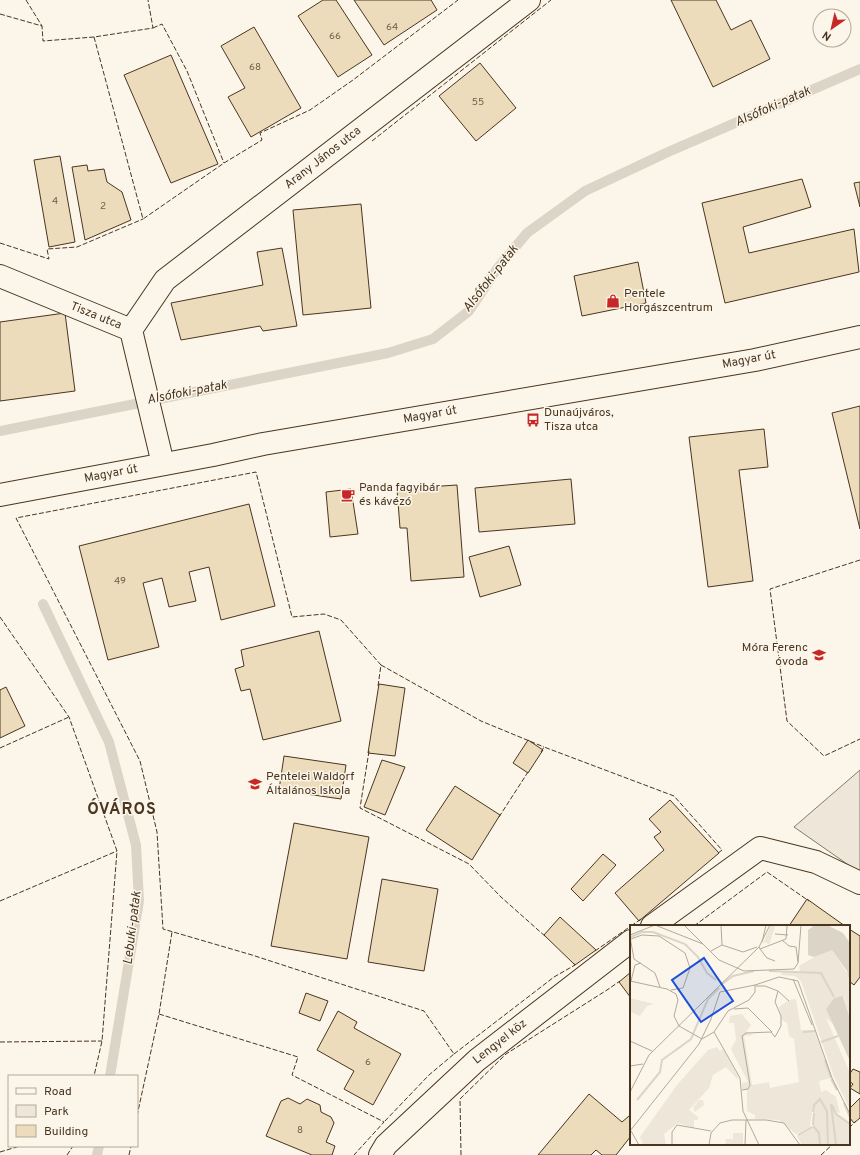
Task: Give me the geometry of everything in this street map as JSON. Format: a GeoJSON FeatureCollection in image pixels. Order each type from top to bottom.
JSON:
{"type":"FeatureCollection","features":[{"type":"Feature","properties":{"kind":"street","name":"Arany János utca"},"geometry":{"type":"LineString","coordinates":[[131,330],[165,280],[529,0]]}},
{"type":"Feature","properties":{"kind":"street","name":"Tisza utca"},"geometry":{"type":"LineString","coordinates":[[0,276],[131,330],[162,464]]}},
{"type":"Feature","properties":{"kind":"street","name":"Magyar út"},"geometry":{"type":"LineString","coordinates":[[0,496],[213,455],[271,442],[755,360],[860,337]]}},
{"type":"Feature","properties":{"kind":"street"},"geometry":{"type":"LineString","coordinates":[[653,925],[760,848],[816,862],[860,883]]}},
{"type":"Feature","properties":{"kind":"street","name":"Lengyel köz"},"geometry":{"type":"LineString","coordinates":[[380,1155],[386,1144],[476,1060],[630,943]]}},
{"type":"Feature","properties":{"kind":"green space"},"geometry":{"type":"Polygon","coordinates":[[[860,770],[860,873],[794,827],[860,770]]]}},
{"type":"Feature","properties":{"kind":"building"},"geometry":{"type":"Polygon","coordinates":[[[323,0],[336,0],[372,55],[338,77],[298,16],[323,0]]]}},
{"type":"Feature","properties":{"kind":"building"},"geometry":{"type":"Polygon","coordinates":[[[354,0],[431,0],[437,10],[384,45],[354,0]]]}},
{"type":"Feature","properties":{"kind":"building"},"geometry":{"type":"Polygon","coordinates":[[[671,0],[716,0],[731,30],[751,20],[770,59],[713,87],[671,0]]]}},
{"type":"Feature","properties":{"kind":"building"},"geometry":{"type":"Polygon","coordinates":[[[254,27],[301,108],[251,137],[228,97],[245,88],[221,46],[254,27]]]}},
{"type":"Feature","properties":{"kind":"building"},"geometry":{"type":"Polygon","coordinates":[[[171,55],[218,164],[171,183],[124,75],[171,55]]]}},
{"type":"Feature","properties":{"kind":"building"},"geometry":{"type":"Polygon","coordinates":[[[480,63],[516,108],[476,141],[439,96],[480,63]]]}},
{"type":"Feature","properties":{"kind":"building"},"geometry":{"type":"Polygon","coordinates":[[[60,156],[75,242],[49,247],[34,160],[60,156]]]}},
{"type":"Feature","properties":{"kind":"building"},"geometry":{"type":"Polygon","coordinates":[[[87,165],[88,171],[104,169],[107,182],[122,192],[131,220],[85,240],[72,167],[87,165]]]}},
{"type":"Feature","properties":{"kind":"building"},"geometry":{"type":"Polygon","coordinates":[[[802,179],[811,207],[743,227],[749,253],[854,229],[859,272],[725,303],[702,203],[802,179]]]}},
{"type":"Feature","properties":{"kind":"building"},"geometry":{"type":"Polygon","coordinates":[[[860,182],[860,207],[854,183],[860,182]]]}},
{"type":"Feature","properties":{"kind":"building"},"geometry":{"type":"Polygon","coordinates":[[[361,204],[371,308],[303,315],[293,210],[361,204]]]}},
{"type":"Feature","properties":{"kind":"building"},"geometry":{"type":"Polygon","coordinates":[[[282,248],[297,326],[263,331],[260,326],[181,340],[171,303],[263,285],[257,252],[282,248]]]}},
{"type":"Feature","properties":{"kind":"building"},"geometry":{"type":"Polygon","coordinates":[[[638,262],[646,303],[582,316],[574,276],[638,262]]]}},
{"type":"Feature","properties":{"kind":"building"},"geometry":{"type":"Polygon","coordinates":[[[65,313],[75,391],[0,401],[0,322],[65,313]]]}},
{"type":"Feature","properties":{"kind":"building"},"geometry":{"type":"Polygon","coordinates":[[[860,406],[860,529],[832,413],[860,406]]]}},
{"type":"Feature","properties":{"kind":"building"},"geometry":{"type":"Polygon","coordinates":[[[764,429],[768,467],[739,470],[753,581],[708,587],[689,437],[764,429]]]}},
{"type":"Feature","properties":{"kind":"building"},"geometry":{"type":"Polygon","coordinates":[[[571,479],[575,524],[479,532],[475,488],[571,479]]]}},
{"type":"Feature","properties":{"kind":"building"},"geometry":{"type":"Polygon","coordinates":[[[457,485],[464,577],[411,581],[407,528],[400,528],[397,489],[457,485]]]}},
{"type":"Feature","properties":{"kind":"building"},"geometry":{"type":"Polygon","coordinates":[[[351,489],[358,534],[330,537],[326,492],[351,489]]]}},
{"type":"Feature","properties":{"kind":"building"},"geometry":{"type":"Polygon","coordinates":[[[249,504],[275,606],[221,620],[209,567],[189,572],[196,601],[169,607],[162,578],[143,583],[159,647],[108,660],[79,546],[249,504]]]}},
{"type":"Feature","properties":{"kind":"building"},"geometry":{"type":"Polygon","coordinates":[[[509,546],[521,585],[480,597],[469,557],[509,546]]]}},
{"type":"Feature","properties":{"kind":"building"},"geometry":{"type":"Polygon","coordinates":[[[319,631],[341,721],[263,740],[250,689],[241,691],[235,669],[244,666],[241,650],[319,631]]]}},
{"type":"Feature","properties":{"kind":"building"},"geometry":{"type":"Polygon","coordinates":[[[379,684],[405,688],[395,756],[368,753],[379,684]]]}},
{"type":"Feature","properties":{"kind":"building"},"geometry":{"type":"Polygon","coordinates":[[[6,687],[25,726],[0,738],[0,690],[6,687]]]}},
{"type":"Feature","properties":{"kind":"building"},"geometry":{"type":"Polygon","coordinates":[[[528,740],[543,750],[528,773],[513,763],[528,740]]]}},
{"type":"Feature","properties":{"kind":"building"},"geometry":{"type":"Polygon","coordinates":[[[284,756],[346,765],[341,799],[279,790],[284,756]]]}},
{"type":"Feature","properties":{"kind":"building"},"geometry":{"type":"Polygon","coordinates":[[[382,760],[405,767],[385,815],[364,807],[382,760]]]}},
{"type":"Feature","properties":{"kind":"building"},"geometry":{"type":"Polygon","coordinates":[[[455,786],[500,815],[472,860],[426,830],[455,786]]]}},
{"type":"Feature","properties":{"kind":"building"},"geometry":{"type":"Polygon","coordinates":[[[670,800],[719,853],[639,921],[615,893],[664,850],[654,837],[661,832],[649,819],[670,800]]]}},
{"type":"Feature","properties":{"kind":"building"},"geometry":{"type":"Polygon","coordinates":[[[294,823],[369,837],[347,959],[271,946],[294,823]]]}},
{"type":"Feature","properties":{"kind":"building"},"geometry":{"type":"Polygon","coordinates":[[[603,854],[616,865],[583,901],[571,889],[603,854]]]}},
{"type":"Feature","properties":{"kind":"building"},"geometry":{"type":"Polygon","coordinates":[[[382,879],[438,889],[424,971],[368,962],[382,879]]]}},
{"type":"Feature","properties":{"kind":"building"},"geometry":{"type":"Polygon","coordinates":[[[807,899],[844,925],[790,925],[807,899]]]}},
{"type":"Feature","properties":{"kind":"building"},"geometry":{"type":"Polygon","coordinates":[[[560,917],[596,950],[575,965],[544,935],[560,917]]]}},
{"type":"Feature","properties":{"kind":"building"},"geometry":{"type":"Polygon","coordinates":[[[850,930],[860,936],[860,977],[854,985],[850,982],[850,930]]]}},
{"type":"Feature","properties":{"kind":"building"},"geometry":{"type":"Polygon","coordinates":[[[630,973],[630,997],[619,982],[630,973]]]}},
{"type":"Feature","properties":{"kind":"building"},"geometry":{"type":"Polygon","coordinates":[[[306,993],[328,1001],[320,1021],[299,1013],[306,993]]]}},
{"type":"Feature","properties":{"kind":"building"},"geometry":{"type":"Polygon","coordinates":[[[338,1011],[357,1022],[354,1028],[401,1054],[373,1105],[344,1089],[354,1071],[317,1050],[338,1011]]]}},
{"type":"Feature","properties":{"kind":"building"},"geometry":{"type":"Polygon","coordinates":[[[853,1069],[860,1072],[860,1094],[850,1088],[853,1084],[850,1082],[850,1074],[853,1069]]]}},
{"type":"Feature","properties":{"kind":"building"},"geometry":{"type":"Polygon","coordinates":[[[589,1094],[622,1122],[629,1116],[630,1117],[630,1137],[616,1155],[602,1155],[596,1150],[591,1155],[538,1155],[589,1094]]]}},
{"type":"Feature","properties":{"kind":"building"},"geometry":{"type":"Polygon","coordinates":[[[288,1098],[300,1104],[307,1099],[320,1105],[321,1112],[331,1117],[334,1123],[326,1142],[335,1146],[332,1155],[312,1155],[266,1136],[281,1101],[288,1098]]]}},
{"type":"Feature","properties":{"kind":"building"},"geometry":{"type":"Polygon","coordinates":[[[860,1098],[860,1118],[854,1123],[850,1118],[850,1108],[860,1098]]]}},
{"type":"Feature","properties":{"kind":"waterway","name":"Alsófoki-patak"},"geometry":{"type":"LineString","coordinates":[[0,431],[388,353],[433,339],[469,311],[497,269],[527,233],[585,191],[668,152],[860,69]]}},
{"type":"Feature","properties":{"kind":"waterway","name":"Lebuki-patak"},"geometry":{"type":"LineString","coordinates":[[43,604],[109,742],[136,845],[139,901],[110,1075]]}},
{"type":"Feature","properties":{"kind":"waterway","name":"Lebuki-patak"},"geometry":{"type":"LineString","coordinates":[[97,1155],[99,1147]]}},
{"type":"Feature","properties":{"kind":"fence"},"geometry":{"type":"LineString","coordinates":[[26,0],[42,26]]}},
{"type":"Feature","properties":{"kind":"fence"},"geometry":{"type":"LineString","coordinates":[[0,14],[42,26],[43,41],[94,37],[153,28],[148,0]]}},
{"type":"Feature","properties":{"kind":"fence"},"geometry":{"type":"LineString","coordinates":[[94,37],[143,219],[224,163],[262,140],[260,133],[310,110],[353,80],[458,0]]}},
{"type":"Feature","properties":{"kind":"fence"},"geometry":{"type":"LineString","coordinates":[[372,141],[551,0]]}},
{"type":"Feature","properties":{"kind":"fence"},"geometry":{"type":"LineString","coordinates":[[153,28],[162,24],[187,71],[224,163]]}},
{"type":"Feature","properties":{"kind":"fence"},"geometry":{"type":"LineString","coordinates":[[0,243],[49,259],[47,249],[77,247],[143,219]]}},
{"type":"Feature","properties":{"kind":"fence"},"geometry":{"type":"LineString","coordinates":[[378,686],[381,665],[341,620],[324,614],[292,617],[256,472],[16,518],[140,761],[157,832],[163,929],[252,955],[424,1011],[454,1054],[429,1075],[384,1122]]}},
{"type":"Feature","properties":{"kind":"fence"},"geometry":{"type":"LineString","coordinates":[[860,560],[770,589],[787,721],[824,756],[860,739]]}},
{"type":"Feature","properties":{"kind":"fence"},"geometry":{"type":"LineString","coordinates":[[0,617],[69,717],[117,851],[102,1041],[94,1075]]}},
{"type":"Feature","properties":{"kind":"fence"},"geometry":{"type":"LineString","coordinates":[[381,665],[481,721],[544,747]]}},
{"type":"Feature","properties":{"kind":"fence"},"geometry":{"type":"LineString","coordinates":[[0,748],[69,717]]}},
{"type":"Feature","properties":{"kind":"fence"},"geometry":{"type":"LineString","coordinates":[[541,752],[544,747],[674,796],[722,850],[717,854]]}},
{"type":"Feature","properties":{"kind":"fence"},"geometry":{"type":"LineString","coordinates":[[369,751],[360,808],[469,864],[501,897],[546,937]]}},
{"type":"Feature","properties":{"kind":"fence"},"geometry":{"type":"LineString","coordinates":[[499,817],[528,772]]}},
{"type":"Feature","properties":{"kind":"fence"},"geometry":{"type":"LineString","coordinates":[[0,901],[117,851]]}},
{"type":"Feature","properties":{"kind":"fence"},"geometry":{"type":"LineString","coordinates":[[695,925],[767,872],[809,901]]}},
{"type":"Feature","properties":{"kind":"fence"},"geometry":{"type":"LineString","coordinates":[[632,925],[641,919]]}},
{"type":"Feature","properties":{"kind":"fence"},"geometry":{"type":"LineString","coordinates":[[595,951],[630,927]]}},
{"type":"Feature","properties":{"kind":"fence"},"geometry":{"type":"LineString","coordinates":[[138,1111],[159,1014],[172,932]]}},
{"type":"Feature","properties":{"kind":"fence"},"geometry":{"type":"LineString","coordinates":[[454,1054],[554,977],[575,965],[574,963]]}},
{"type":"Feature","properties":{"kind":"fence"},"geometry":{"type":"LineString","coordinates":[[461,1155],[460,1099],[506,1054],[620,981]]}},
{"type":"Feature","properties":{"kind":"fence"},"geometry":{"type":"LineString","coordinates":[[159,1014],[298,1057],[292,1075],[384,1122],[354,1155]]}},
{"type":"Feature","properties":{"kind":"fence"},"geometry":{"type":"LineString","coordinates":[[0,1042],[102,1041]]}},
{"type":"Feature","properties":{"kind":"fence"},"geometry":{"type":"LineString","coordinates":[[850,1127],[856,1121]]}},
{"type":"Feature","properties":{"kind":"fence"},"geometry":{"type":"LineString","coordinates":[[821,1155],[832,1145]]}},
{"type":"Feature","properties":{"kind":"fence"},"geometry":{"type":"LineString","coordinates":[[0,1152],[17,1147]]}},
{"type":"Feature","properties":{"kind":"fence"},"geometry":{"type":"LineString","coordinates":[[67,1155],[72,1147]]}},
{"type":"Feature","properties":{"kind":"fence"},"geometry":{"type":"LineString","coordinates":[[129,1155],[131,1147]]}},
{"type":"Feature","properties":{"kind":"place","name":"Pentele Horgászcentrum"},"geometry":{"type":"Point","coordinates":[613,301]}},
{"type":"Feature","properties":{"kind":"place","name":"Dunaújváros, Tisza utca"},"geometry":{"type":"Point","coordinates":[533,420]}},
{"type":"Feature","properties":{"kind":"place","name":"Panda fagyibár és kávézó"},"geometry":{"type":"Point","coordinates":[348,495]}},
{"type":"Feature","properties":{"kind":"place","name":"Móra Ferenc óvoda"},"geometry":{"type":"Point","coordinates":[819,655]}},
{"type":"Feature","properties":{"kind":"place","name":"Pentelei Waldorf Általános Iskola"},"geometry":{"type":"Point","coordinates":[255,784]}},
{"type":"Feature","properties":{"kind":"district","name":"ÓVÁROS"},"geometry":{"type":"Point","coordinates":[122,810]}}]}
